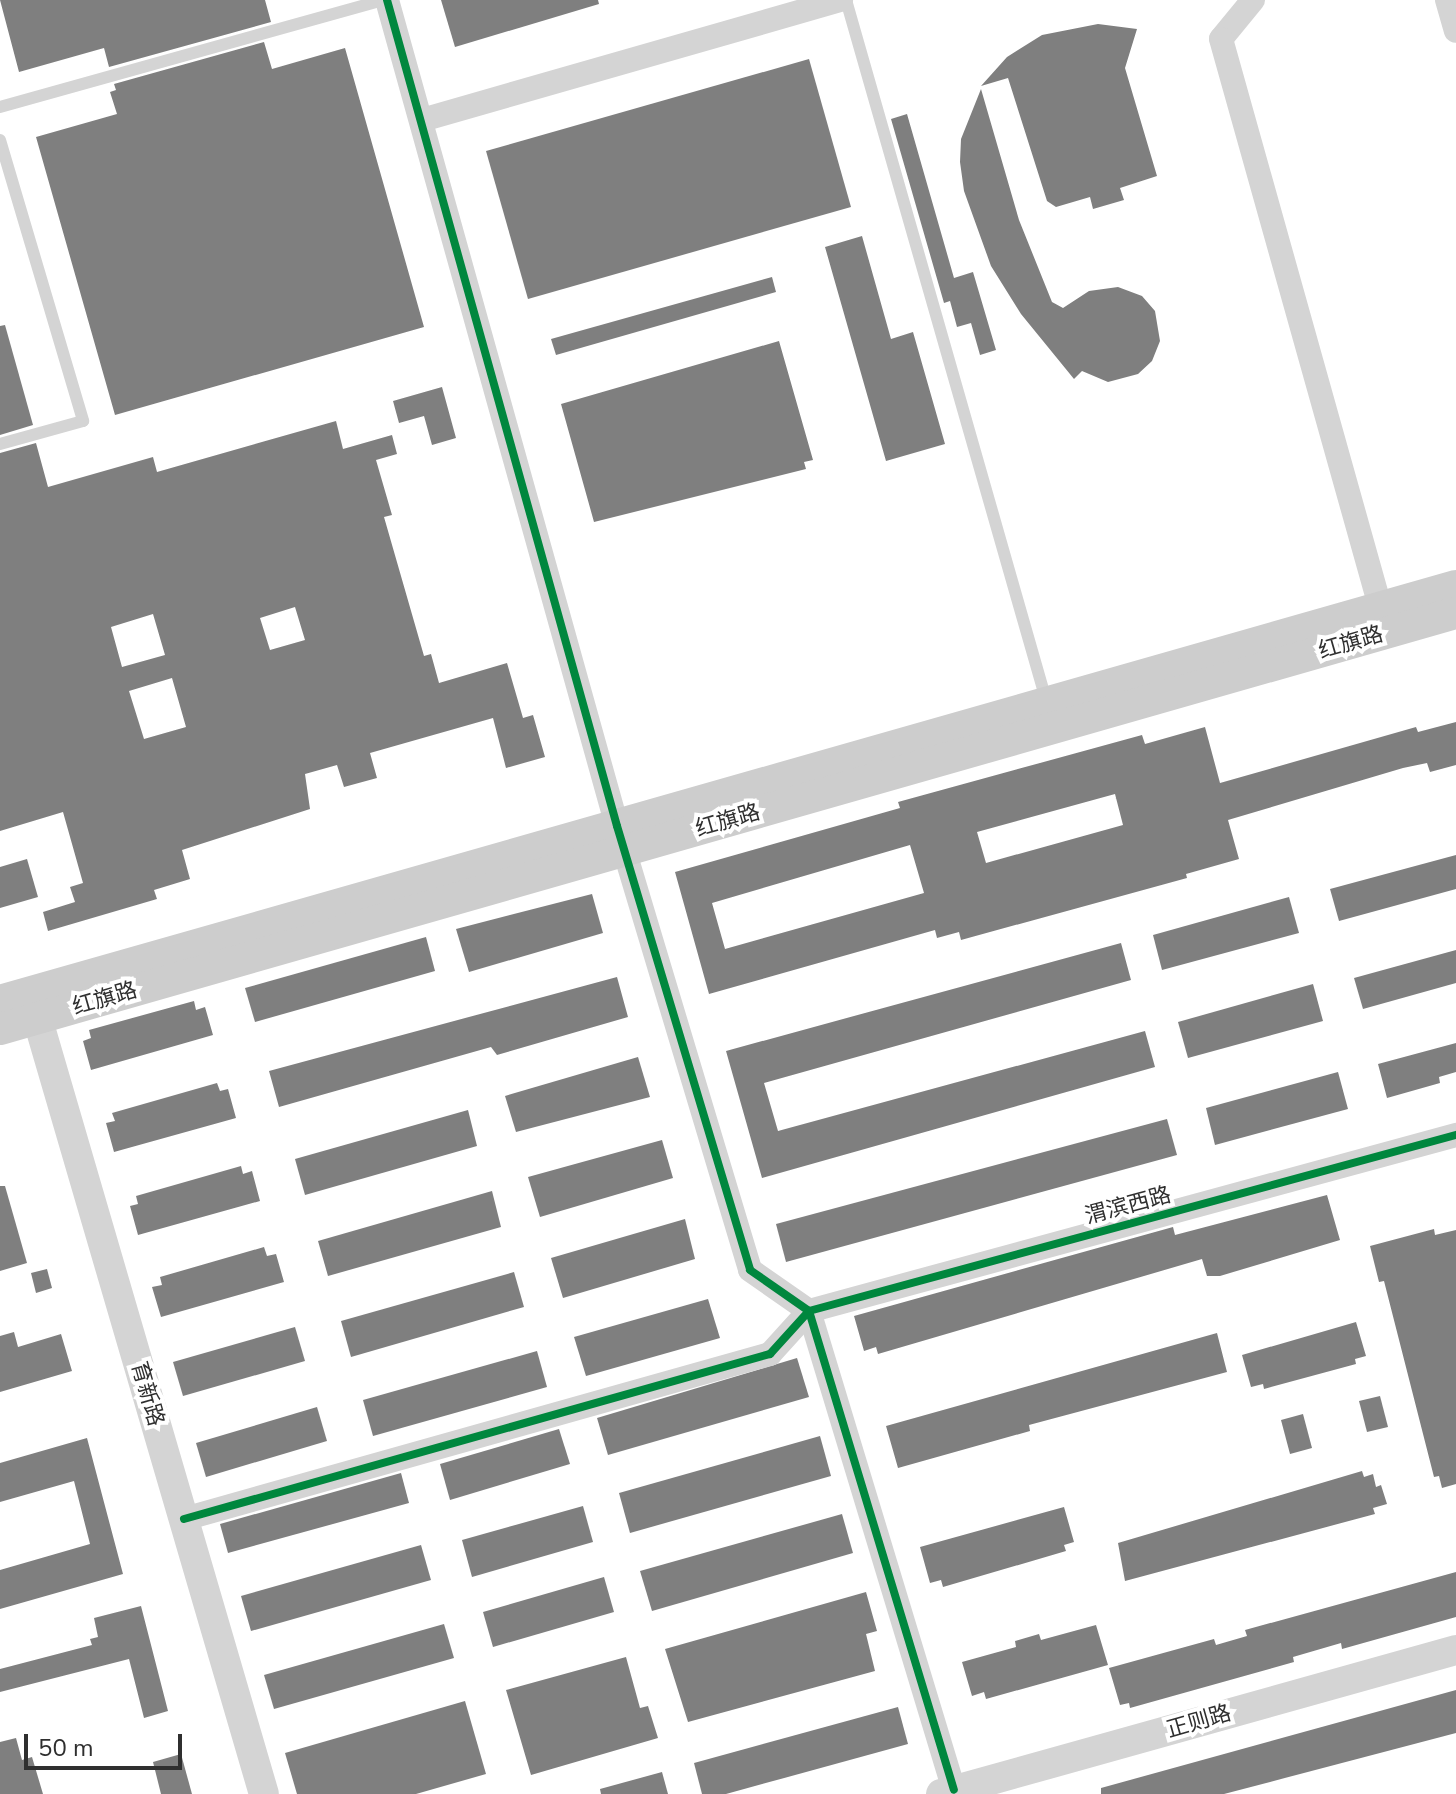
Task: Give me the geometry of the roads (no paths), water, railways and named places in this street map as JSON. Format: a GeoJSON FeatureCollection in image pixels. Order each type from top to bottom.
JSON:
{"type":"FeatureCollection","features":[{"type":"Feature","properties":{"kind":"main road","name":"红旗路"},"geometry":{"type":"LineString","coordinates":[[0,1029],[22,1004],[621,838],[1384,620],[1456,586]]}},
{"type":"Feature","properties":{"kind":"main road","name":"红旗路"},"geometry":{"type":"LineString","coordinates":[[621,838],[1047,703],[1384,620],[1456,613]]}},
{"type":"Feature","properties":{"kind":"street"},"geometry":{"type":"LineString","coordinates":[[385,0],[422,120],[621,838],[750,1270],[809,1311],[948,1792]]}},
{"type":"Feature","properties":{"kind":"street"},"geometry":{"type":"LineString","coordinates":[[422,120],[843,0]]}},
{"type":"Feature","properties":{"kind":"street"},"geometry":{"type":"LineString","coordinates":[[1253,0],[1221,39],[1384,620]]}},
{"type":"Feature","properties":{"kind":"street"},"geometry":{"type":"LineString","coordinates":[[1447,0],[1456,31]]}},
{"type":"Feature","properties":{"kind":"street","name":"育新路"},"geometry":{"type":"LineString","coordinates":[[22,1004],[184,1519],[264,1794]]}},
{"type":"Feature","properties":{"kind":"street","name":"渭滨西路"},"geometry":{"type":"LineString","coordinates":[[809,1311],[1456,1135]]}},
{"type":"Feature","properties":{"kind":"street"},"geometry":{"type":"LineString","coordinates":[[184,1519],[770,1354],[809,1311]]}},
{"type":"Feature","properties":{"kind":"street","name":"正则路"},"geometry":{"type":"LineString","coordinates":[[948,1792],[1022,1783],[1456,1650]]}},
{"type":"Feature","properties":{"kind":"lane"},"geometry":{"type":"LineString","coordinates":[[0,107],[385,0]]}},
{"type":"Feature","properties":{"kind":"lane"},"geometry":{"type":"LineString","coordinates":[[843,0],[1047,703]]}},
{"type":"Feature","properties":{"kind":"lane"},"geometry":{"type":"LineString","coordinates":[[0,140],[83,421],[0,444]]}}]}
